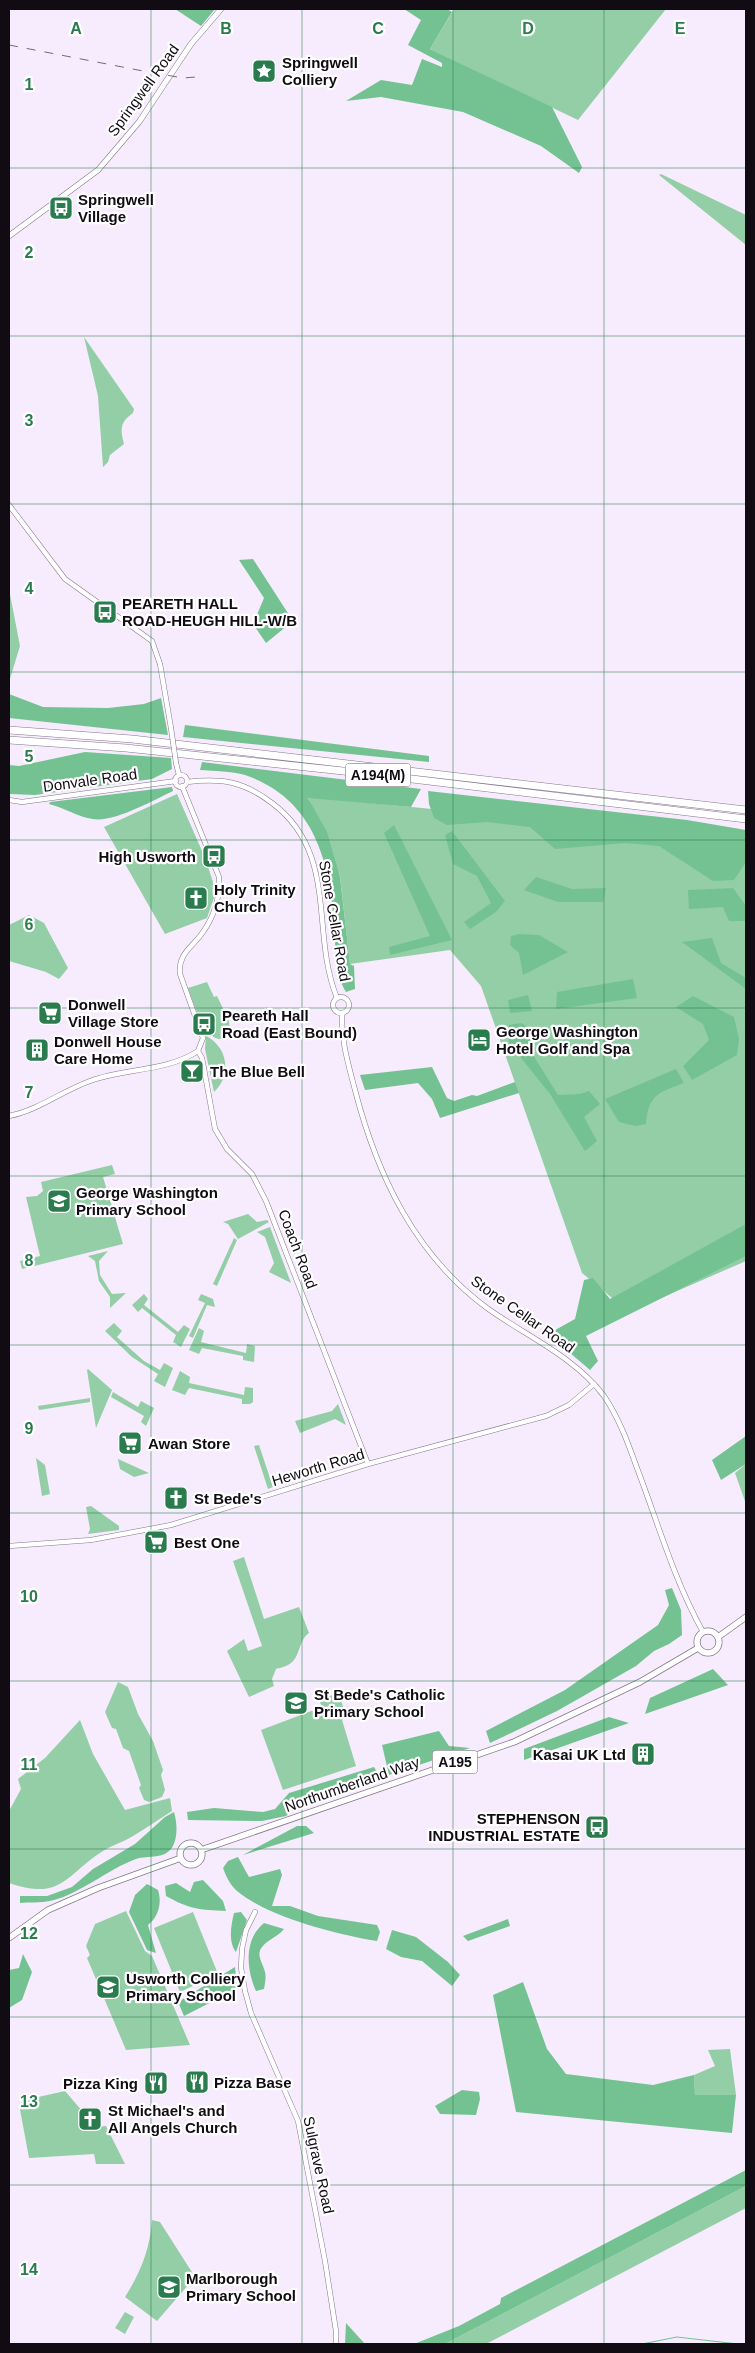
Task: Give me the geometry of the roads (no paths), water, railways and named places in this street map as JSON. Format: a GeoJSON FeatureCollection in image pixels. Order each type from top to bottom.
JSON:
{"type":"FeatureCollection","features":[{"type":"Feature","properties":{"kind":"highway","name":"A194(M)"},"geometry":{"type":"LineString","coordinates":[[9,730],[132,738],[746,810]]}},
{"type":"Feature","properties":{"kind":"highway","name":"A194(M)"},"geometry":{"type":"LineString","coordinates":[[9,740],[126,748],[746,819]]}},
{"type":"Feature","properties":{"kind":"main road","name":"Springwell Road"},"geometry":{"type":"LineString","coordinates":[[9,236],[89,179],[98,170],[139,122],[183,55],[222,9]]}},
{"type":"Feature","properties":{"kind":"main road"},"geometry":{"type":"LineString","coordinates":[[718,1637],[746,1618]]}},
{"type":"Feature","properties":{"kind":"main road"},"geometry":{"type":"LineString","coordinates":[[710,1631],[718,1637],[718,1645],[714,1651],[707,1653],[698,1648],[697,1640],[703,1632],[710,1631]]}},
{"type":"Feature","properties":{"kind":"main road","name":"Northumberland Way"},"geometry":{"type":"LineString","coordinates":[[202,1850],[514,1742],[640,1682],[698,1648]]}},
{"type":"Feature","properties":{"kind":"main road","name":"A195"},"geometry":{"type":"LineString","coordinates":[[186,1844],[194,1844],[202,1850],[202,1858],[196,1864],[188,1865],[181,1858],[180,1851],[186,1844]]}},
{"type":"Feature","properties":{"kind":"main road","name":"A195"},"geometry":{"type":"LineString","coordinates":[[9,1938],[48,1910],[98,1888],[181,1858]]}},
{"type":"Feature","properties":{"kind":"street"},"geometry":{"type":"LineString","coordinates":[[9,505],[65,579],[152,641],[160,664],[179,775],[176,780],[182,786],[187,782],[184,775],[179,775]]}},
{"type":"Feature","properties":{"kind":"street","name":"Stone Cellar Road"},"geometry":{"type":"LineString","coordinates":[[187,782],[214,779],[254,789],[280,808],[300,831],[317,874],[328,970],[337,998]]}},
{"type":"Feature","properties":{"kind":"street","name":"Donvale Road"},"geometry":{"type":"LineString","coordinates":[[9,800],[22,802],[176,780]]}},
{"type":"Feature","properties":{"kind":"street","name":"Coach Road"},"geometry":{"type":"LineString","coordinates":[[182,786],[219,877],[220,891],[214,914],[203,933],[182,955],[179,964],[180,974],[203,1038],[198,1051],[202,1058],[215,1129],[227,1149],[252,1174],[266,1201],[368,1464]]}},
{"type":"Feature","properties":{"kind":"street"},"geometry":{"type":"LineString","coordinates":[[344,997],[349,1004],[346,1011],[342,1013],[334,1008],[335,1000],[344,997]]}},
{"type":"Feature","properties":{"kind":"street","name":"Stone Cellar Road"},"geometry":{"type":"LineString","coordinates":[[342,1013],[341,1037],[373,1152],[386,1184],[439,1264],[474,1297],[513,1326],[562,1357],[594,1384],[605,1398],[625,1435],[682,1590],[703,1632]]}},
{"type":"Feature","properties":{"kind":"street"},"geometry":{"type":"LineString","coordinates":[[9,1116],[41,1107],[89,1081],[156,1068],[198,1051]]}},
{"type":"Feature","properties":{"kind":"street","name":"Heworth Road"},"geometry":{"type":"LineString","coordinates":[[9,1546],[91,1540],[146,1531],[195,1519],[368,1464],[546,1416],[569,1405],[594,1384]]}},
{"type":"Feature","properties":{"kind":"street","name":"Sulgrave Road"},"geometry":{"type":"LineString","coordinates":[[255,1912],[246,1930],[242,1949],[241,1968],[244,1991],[251,2013],[298,2121],[325,2261],[336,2331],[336,2344]]}},
{"type":"Feature","properties":{"kind":"waterway"},"geometry":{"type":"LineString","coordinates":[[642,2344],[677,2337],[738,2344]]}},
{"type":"Feature","properties":{"kind":"railway"},"geometry":{"type":"LineString","coordinates":[[9,45],[183,78],[196,77]]}},
{"type":"Feature","properties":{"kind":"place","name":"Springwell Colliery"},"geometry":{"type":"Point","coordinates":[264,71]}},
{"type":"Feature","properties":{"kind":"place","name":"Springwell Village"},"geometry":{"type":"Point","coordinates":[61,208]}},
{"type":"Feature","properties":{"kind":"place","name":"PEARETH HALL ROAD-HEUGH HILL-W/B"},"geometry":{"type":"Point","coordinates":[105,612]}},
{"type":"Feature","properties":{"kind":"place","name":"High Usworth"},"geometry":{"type":"Point","coordinates":[214,856]}},
{"type":"Feature","properties":{"kind":"place","name":"Holy Trinity Church"},"geometry":{"type":"Point","coordinates":[196,898]}},
{"type":"Feature","properties":{"kind":"place","name":"Donwell Village Store"},"geometry":{"type":"Point","coordinates":[50,1013]}},
{"type":"Feature","properties":{"kind":"place","name":"Peareth Hall Road (East Bound)"},"geometry":{"type":"Point","coordinates":[204,1024]}},
{"type":"Feature","properties":{"kind":"place","name":"George Washington Hotel Golf and Spa"},"geometry":{"type":"Point","coordinates":[479,1040]}},
{"type":"Feature","properties":{"kind":"place","name":"Donwell House Care Home"},"geometry":{"type":"Point","coordinates":[37,1050]}},
{"type":"Feature","properties":{"kind":"place","name":"The Blue Bell"},"geometry":{"type":"Point","coordinates":[192,1071]}},
{"type":"Feature","properties":{"kind":"place","name":"George Washington Primary School"},"geometry":{"type":"Point","coordinates":[59,1201]}},
{"type":"Feature","properties":{"kind":"place","name":"Awan Store"},"geometry":{"type":"Point","coordinates":[130,1443]}},
{"type":"Feature","properties":{"kind":"place","name":"St Bede's"},"geometry":{"type":"Point","coordinates":[176,1498]}},
{"type":"Feature","properties":{"kind":"place","name":"Best One"},"geometry":{"type":"Point","coordinates":[156,1542]}},
{"type":"Feature","properties":{"kind":"place","name":"St Bede's Catholic Primary School"},"geometry":{"type":"Point","coordinates":[296,1703]}},
{"type":"Feature","properties":{"kind":"place","name":"Kasai UK Ltd"},"geometry":{"type":"Point","coordinates":[643,1754]}},
{"type":"Feature","properties":{"kind":"place","name":"STEPHENSON INDUSTRIAL ESTATE"},"geometry":{"type":"Point","coordinates":[597,1827]}},
{"type":"Feature","properties":{"kind":"place","name":"Usworth Colliery Primary School"},"geometry":{"type":"Point","coordinates":[108,1987]}},
{"type":"Feature","properties":{"kind":"place","name":"Pizza Base"},"geometry":{"type":"Point","coordinates":[197,2082]}},
{"type":"Feature","properties":{"kind":"place","name":"Pizza King"},"geometry":{"type":"Point","coordinates":[156,2083]}},
{"type":"Feature","properties":{"kind":"place","name":"St Michael's and All Angels Church"},"geometry":{"type":"Point","coordinates":[90,2119]}},
{"type":"Feature","properties":{"kind":"place","name":"Marlborough Primary School"},"geometry":{"type":"Point","coordinates":[169,2287]}}]}
